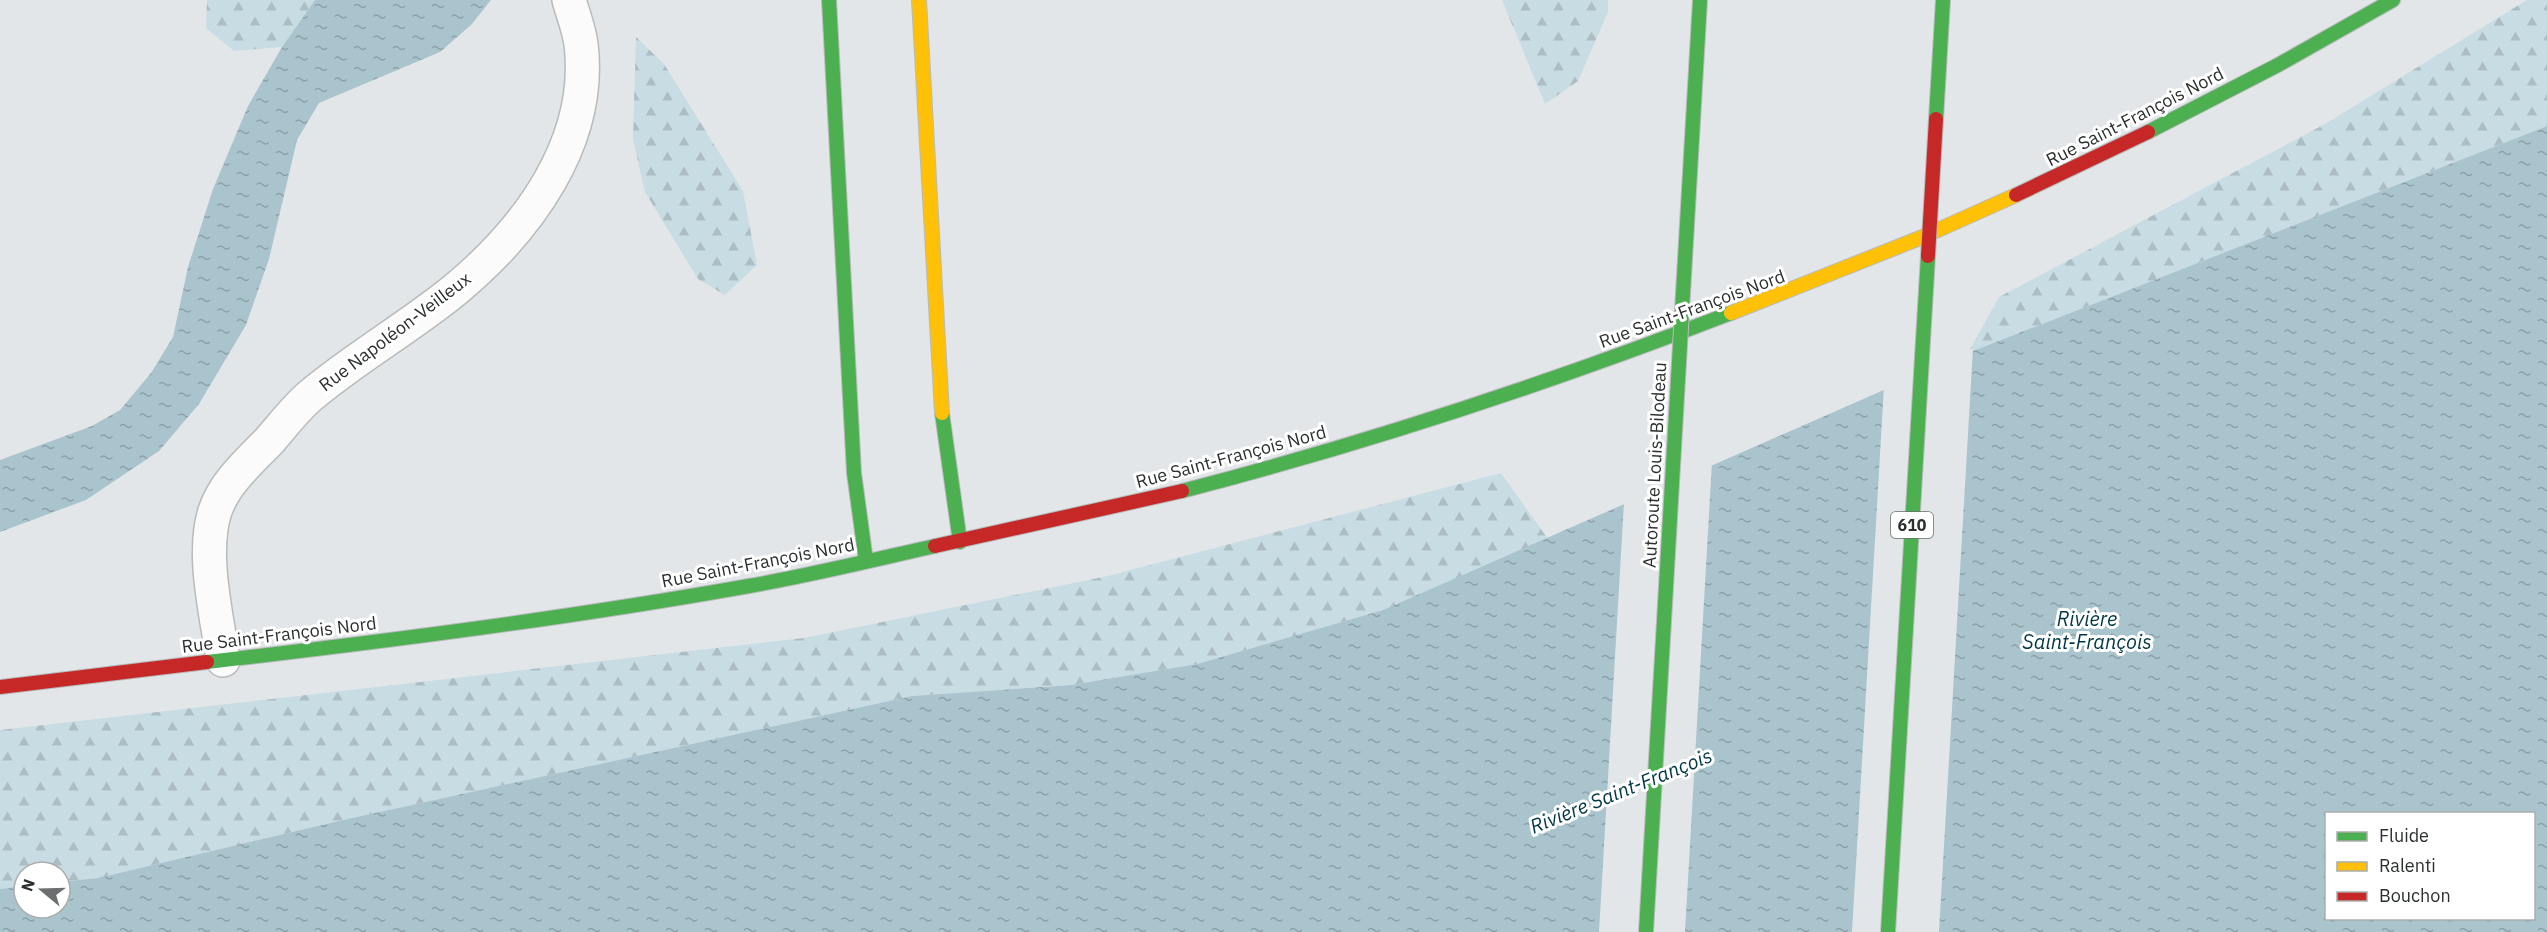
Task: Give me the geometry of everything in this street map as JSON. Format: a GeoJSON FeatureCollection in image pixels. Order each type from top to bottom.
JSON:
{"type":"FeatureCollection","features":[{"type":"Feature","properties":{"kind":"main road"},"geometry":{"type":"LineString","coordinates":[[829,0],[854,472],[866,561]]}},
{"type":"Feature","properties":{"kind":"main road"},"geometry":{"type":"LineString","coordinates":[[919,0],[939,392],[960,542]]}},
{"type":"Feature","properties":{"kind":"main road","name":"Autoroute Louis-Bilodeau"},"geometry":{"type":"LineString","coordinates":[[1646,932],[1700,0]]}},
{"type":"Feature","properties":{"kind":"main road","name":"610"},"geometry":{"type":"LineString","coordinates":[[1888,932],[1943,0]]}},
{"type":"Feature","properties":{"kind":"main road","name":"Rue Saint-François Nord"},"geometry":{"type":"LineString","coordinates":[[0,687],[223,660],[610,608],[753,585],[1078,516],[1255,471],[1501,396],[1671,338],[1855,266],[2050,181],[2278,65],[2393,0]]}},
{"type":"Feature","properties":{"kind":"street","name":"Rue Napoléon-Veilleux"},"geometry":{"type":"LineString","coordinates":[[223,660],[210,555],[215,513],[226,488],[308,398],[456,289],[514,233],[542,198],[560,161],[576,115],[582,70],[581,43],[569,0]]}},
{"type":"Feature","properties":{"kind":"green space"},"geometry":{"type":"Polygon","coordinates":[[[207,0],[315,0],[282,47],[234,51],[206,28],[207,0]]]}},
{"type":"Feature","properties":{"kind":"green space"},"geometry":{"type":"Polygon","coordinates":[[[1502,0],[1608,0],[1608,12],[1578,81],[1545,104],[1502,0]]]}},
{"type":"Feature","properties":{"kind":"green space"},"geometry":{"type":"Polygon","coordinates":[[[2527,0],[2547,0],[2547,126],[1968,353],[1999,297],[2325,124],[2527,0]]]}},
{"type":"Feature","properties":{"kind":"green space"},"geometry":{"type":"Polygon","coordinates":[[[636,37],[664,64],[743,191],[757,265],[725,295],[698,279],[645,192],[633,139],[636,37]]]}},
{"type":"Feature","properties":{"kind":"green space"},"geometry":{"type":"Polygon","coordinates":[[[1501,473],[1548,539],[1383,610],[1197,664],[1071,685],[912,696],[343,820],[98,878],[72,881],[72,860],[12,860],[12,888],[0,889],[0,730],[804,638],[1108,576],[1501,473]]]}},
{"type":"Feature","properties":{"kind":"water"},"geometry":{"type":"Polygon","coordinates":[[[315,0],[491,0],[471,25],[440,52],[319,103],[297,140],[269,259],[246,325],[199,404],[159,451],[86,500],[0,532],[0,460],[92,426],[120,410],[151,373],[173,337],[188,267],[213,189],[248,106],[282,47],[315,0]]]}},
{"type":"Feature","properties":{"kind":"water","name":"Rivière Saint-François"},"geometry":{"type":"Polygon","coordinates":[[[2547,126],[2547,932],[0,932],[0,889],[12,888],[12,920],[72,920],[72,881],[98,878],[343,820],[912,696],[1071,685],[1197,664],[1383,610],[1968,353],[2547,126]]]}},
{"type":"Feature","properties":{"kind":"pier"},"geometry":{"type":"Polygon","coordinates":[[[1973,348],[1939,932],[1852,932],[1884,386],[1973,348]]]}},
{"type":"Feature","properties":{"kind":"pier"},"geometry":{"type":"Polygon","coordinates":[[[1712,462],[1685,932],[1599,932],[1624,502],[1712,462]]]}},
{"type":"Feature","properties":{"kind":"traffic: fast"},"geometry":{"type":"LineString","coordinates":[[829,0],[854,473],[866,561]]}},
{"type":"Feature","properties":{"kind":"traffic: fast"},"geometry":{"type":"LineString","coordinates":[[1688,207],[1700,0]]}},
{"type":"Feature","properties":{"kind":"traffic: fast"},"geometry":{"type":"LineString","coordinates":[[1936,119],[1943,0]]}},
{"type":"Feature","properties":{"kind":"traffic: fast"},"geometry":{"type":"LineString","coordinates":[[2148,132],[2278,65],[2393,0]]}},
{"type":"Feature","properties":{"kind":"traffic: fast"},"geometry":{"type":"LineString","coordinates":[[1646,932],[1688,207]]}},
{"type":"Feature","properties":{"kind":"traffic: fast"},"geometry":{"type":"LineString","coordinates":[[1888,932],[1928,256]]}},
{"type":"Feature","properties":{"kind":"traffic: fast"},"geometry":{"type":"LineString","coordinates":[[1182,491],[1321,453],[1459,410],[1731,313]]}},
{"type":"Feature","properties":{"kind":"traffic: fast"},"geometry":{"type":"LineString","coordinates":[[942,413],[960,542]]}},
{"type":"Feature","properties":{"kind":"traffic: fast"},"geometry":{"type":"LineString","coordinates":[[207,662],[546,619],[681,598],[773,582],[935,546]]}},
{"type":"Feature","properties":{"kind":"traffic: slow"},"geometry":{"type":"LineString","coordinates":[[919,0],[942,413]]}},
{"type":"Feature","properties":{"kind":"traffic: slow"},"geometry":{"type":"LineString","coordinates":[[1731,313],[1920,238],[2016,195]]}},
{"type":"Feature","properties":{"kind":"traffic: jam"},"geometry":{"type":"LineString","coordinates":[[1928,256],[1936,119]]}},
{"type":"Feature","properties":{"kind":"traffic: jam"},"geometry":{"type":"LineString","coordinates":[[2016,195],[2148,132]]}},
{"type":"Feature","properties":{"kind":"traffic: jam"},"geometry":{"type":"LineString","coordinates":[[935,546],[1182,491]]}},
{"type":"Feature","properties":{"kind":"traffic: jam"},"geometry":{"type":"LineString","coordinates":[[0,687],[207,662]]}}]}
